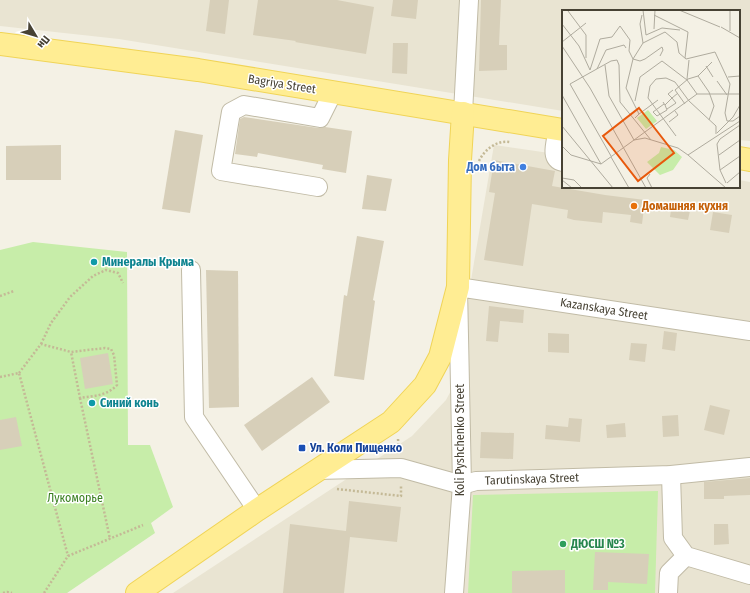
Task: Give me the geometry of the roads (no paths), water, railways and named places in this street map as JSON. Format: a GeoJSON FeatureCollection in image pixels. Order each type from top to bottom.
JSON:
{"type":"FeatureCollection","features":[{"type":"Feature","properties":{"kind":"main road","name":"Bagriya Street"},"geometry":{"type":"LineString","coordinates":[[0,44],[198,70],[561,129]]}},
{"type":"Feature","properties":{"kind":"main road"},"geometry":{"type":"LineString","coordinates":[[137,593],[316,470],[391,422],[425,385],[440,357],[458,287],[460,160],[463,113]]}},
{"type":"Feature","properties":{"kind":"main road"},"geometry":{"type":"LineString","coordinates":[[740,158],[750,160]]}},
{"type":"Feature","properties":{"kind":"street"},"geometry":{"type":"LineString","coordinates":[[463,113],[469,0]]}},
{"type":"Feature","properties":{"kind":"street"},"geometry":{"type":"LineString","coordinates":[[318,187],[221,171],[231,112],[244,105],[320,118],[333,92]]}},
{"type":"Feature","properties":{"kind":"street"},"geometry":{"type":"LineString","coordinates":[[561,129],[554,154],[556,159],[562,162]]}},
{"type":"Feature","properties":{"kind":"street"},"geometry":{"type":"LineString","coordinates":[[191,270],[194,417],[257,510]]}},
{"type":"Feature","properties":{"kind":"street","name":"Kazanskaya Street"},"geometry":{"type":"LineString","coordinates":[[458,287],[750,331]]}},
{"type":"Feature","properties":{"kind":"street","name":"Koli Pyshchenko Street"},"geometry":{"type":"LineString","coordinates":[[454,593],[462,485],[458,287]]}},
{"type":"Feature","properties":{"kind":"street","name":"Tarutinskaya Street"},"geometry":{"type":"LineString","coordinates":[[462,485],[476,480],[671,475],[750,467]]}},
{"type":"Feature","properties":{"kind":"street"},"geometry":{"type":"LineString","coordinates":[[316,470],[401,468],[462,485]]}},
{"type":"Feature","properties":{"kind":"street"},"geometry":{"type":"LineString","coordinates":[[671,475],[673,538],[686,556],[750,575]]}},
{"type":"Feature","properties":{"kind":"street"},"geometry":{"type":"LineString","coordinates":[[668,593],[669,573],[686,556]]}},
{"type":"Feature","properties":{"kind":"place","name":"Дом быта"},"geometry":{"type":"Point","coordinates":[523,167]}},
{"type":"Feature","properties":{"kind":"place","name":"Домашняя кухня"},"geometry":{"type":"Point","coordinates":[634,206]}},
{"type":"Feature","properties":{"kind":"place","name":"Минералы Крыма"},"geometry":{"type":"Point","coordinates":[94,262]}},
{"type":"Feature","properties":{"kind":"place","name":"Синий конь"},"geometry":{"type":"Point","coordinates":[92,403]}},
{"type":"Feature","properties":{"kind":"place","name":"Ул. Коли Пищенко"},"geometry":{"type":"Point","coordinates":[302,448]}},
{"type":"Feature","properties":{"kind":"place","name":"ДЮСШ №3"},"geometry":{"type":"Point","coordinates":[563,544]}},
{"type":"Feature","properties":{"kind":"park label","name":"Лукоморье"},"geometry":{"type":"Point","coordinates":[75,498]}}]}
